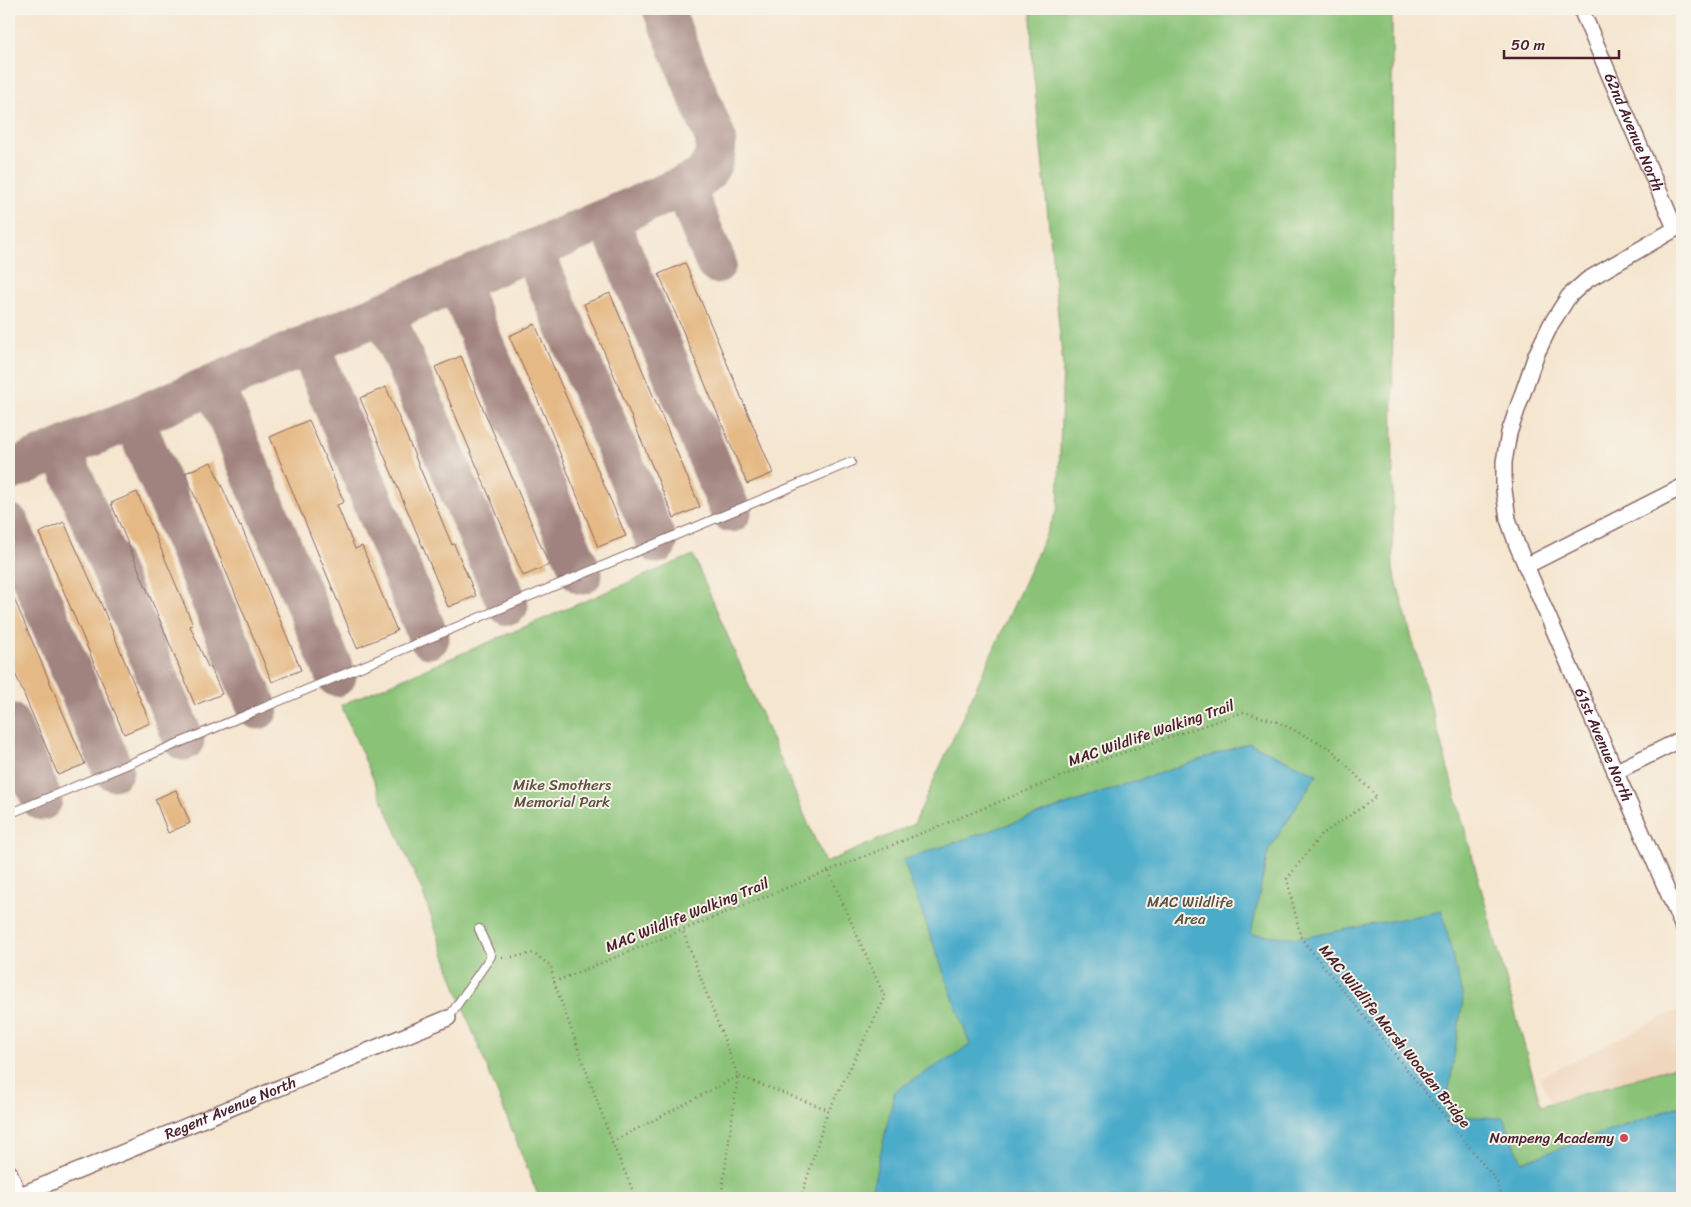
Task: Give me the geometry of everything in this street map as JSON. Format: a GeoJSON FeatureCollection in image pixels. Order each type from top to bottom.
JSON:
{"type":"FeatureCollection","features":[{"type":"Feature","properties":{"kind":"street","name":"62nd Avenue North"},"geometry":{"type":"LineString","coordinates":[[1581,9],[1679,226]]}},
{"type":"Feature","properties":{"kind":"street","name":"61st Avenue North"},"geometry":{"type":"LineString","coordinates":[[1679,226],[1586,280],[1569,296],[1551,324],[1536,355],[1509,433],[1504,462],[1504,490],[1508,519],[1526,566],[1682,925]]}},
{"type":"Feature","properties":{"kind":"street"},"geometry":{"type":"LineString","coordinates":[[1526,566],[1682,486]]}},
{"type":"Feature","properties":{"kind":"street"},"geometry":{"type":"LineString","coordinates":[[1615,772],[1682,739]]}},
{"type":"Feature","properties":{"kind":"street","name":"Regent Avenue North"},"geometry":{"type":"LineString","coordinates":[[17,1198],[448,1018]]}},
{"type":"Feature","properties":{"kind":"street"},"geometry":{"type":"LineString","coordinates":[[9,1172],[17,1198]]}},
{"type":"Feature","properties":{"kind":"lane"},"geometry":{"type":"LineString","coordinates":[[9,814],[851,462]]}},
{"type":"Feature","properties":{"kind":"lane"},"geometry":{"type":"LineString","coordinates":[[448,1018],[491,956],[479,929]]}},
{"type":"Feature","properties":{"kind":"path","name":"MAC Wildlife Walking Trail"},"geometry":{"type":"LineString","coordinates":[[554,982],[1110,757],[1244,712],[1278,722],[1331,749],[1377,797],[1321,835],[1287,879],[1301,938]]}},
{"type":"Feature","properties":{"kind":"path"},"geometry":{"type":"LineString","coordinates":[[801,1198],[829,1110],[885,998],[828,870]]}},
{"type":"Feature","properties":{"kind":"path"},"geometry":{"type":"LineString","coordinates":[[682,929],[738,1076],[721,1198]]}},
{"type":"Feature","properties":{"kind":"path","name":"MAC Wildlife Marsh Wooden Bridge"},"geometry":{"type":"LineString","coordinates":[[1301,938],[1496,1180],[1502,1198]]}},
{"type":"Feature","properties":{"kind":"path"},"geometry":{"type":"LineString","coordinates":[[491,956],[514,957],[533,953],[552,966],[554,982],[612,1142],[636,1198]]}},
{"type":"Feature","properties":{"kind":"path"},"geometry":{"type":"LineString","coordinates":[[612,1142],[738,1076],[829,1110]]}},
{"type":"Feature","properties":{"kind":"shaded area","name":"Nompeng Academy"},"geometry":{"type":"Polygon","coordinates":[[[1682,1008],[1682,1198],[1590,1198],[1540,1077],[1682,1008]]]}},
{"type":"Feature","properties":{"kind":"green space","name":"MAC Wildlife Area"},"geometry":{"type":"Polygon","coordinates":[[[1031,9],[1392,9],[1393,569],[1541,1106],[1682,1065],[1682,1198],[539,1198],[467,1017],[422,891],[341,705],[693,555],[825,863],[914,824],[1058,508],[1063,365],[1032,59],[1031,9]]]}},
{"type":"Feature","properties":{"kind":"water"},"geometry":{"type":"Polygon","coordinates":[[[1249,743],[1317,774],[1268,852],[1251,934],[1301,938],[1442,911],[1463,999],[1445,1116],[1504,1118],[1522,1162],[1682,1105],[1682,1198],[870,1198],[895,1091],[970,1045],[903,860],[1249,743]]]}},
{"type":"Feature","properties":{"kind":"building"},"geometry":{"type":"Polygon","coordinates":[[[685,263],[773,473],[747,484],[659,274],[685,263]]]}},
{"type":"Feature","properties":{"kind":"building"},"geometry":{"type":"Polygon","coordinates":[[[610,293],[700,507],[674,518],[584,304],[610,293]]]}},
{"type":"Feature","properties":{"kind":"building"},"geometry":{"type":"Polygon","coordinates":[[[535,324],[626,536],[598,547],[544,414],[509,336],[535,324]]]}},
{"type":"Feature","properties":{"kind":"building"},"geometry":{"type":"Polygon","coordinates":[[[461,356],[549,565],[523,576],[435,367],[461,356]]]}},
{"type":"Feature","properties":{"kind":"building"},"geometry":{"type":"Polygon","coordinates":[[[386,387],[452,545],[454,544],[476,596],[448,607],[360,398],[386,387]]]}},
{"type":"Feature","properties":{"kind":"building"},"geometry":{"type":"Polygon","coordinates":[[[309,420],[344,502],[337,505],[355,549],[362,546],[397,631],[357,648],[270,437],[309,420]]]}},
{"type":"Feature","properties":{"kind":"building"},"geometry":{"type":"Polygon","coordinates":[[[211,462],[241,526],[301,670],[272,682],[185,473],[211,462]]]}},
{"type":"Feature","properties":{"kind":"building"},"geometry":{"type":"Polygon","coordinates":[[[137,492],[193,625],[190,626],[222,694],[195,705],[111,503],[137,492]]]}},
{"type":"Feature","properties":{"kind":"building"},"geometry":{"type":"Polygon","coordinates":[[[64,522],[102,606],[150,723],[124,734],[39,533],[64,522]]]}},
{"type":"Feature","properties":{"kind":"building"},"geometry":{"type":"Polygon","coordinates":[[[9,587],[85,764],[58,775],[9,659],[9,587]]]}},
{"type":"Feature","properties":{"kind":"building"},"geometry":{"type":"Polygon","coordinates":[[[176,790],[190,823],[168,833],[155,799],[176,790]]]}},
{"type":"Feature","properties":{"kind":"taxiway"},"geometry":{"type":"LineString","coordinates":[[9,471],[698,180],[707,171],[712,161],[716,143],[715,137],[663,9]]}},
{"type":"Feature","properties":{"kind":"taxiway"},"geometry":{"type":"LineString","coordinates":[[684,187],[716,263]]}},
{"type":"Feature","properties":{"kind":"taxiway"},"geometry":{"type":"LineString","coordinates":[[608,219],[731,512]]}},
{"type":"Feature","properties":{"kind":"taxiway"},"geometry":{"type":"LineString","coordinates":[[533,250],[657,543]]}},
{"type":"Feature","properties":{"kind":"taxiway"},"geometry":{"type":"LineString","coordinates":[[457,282],[582,574]]}},
{"type":"Feature","properties":{"kind":"taxiway"},"geometry":{"type":"LineString","coordinates":[[384,313],[508,605]]}},
{"type":"Feature","properties":{"kind":"taxiway"},"geometry":{"type":"LineString","coordinates":[[309,345],[429,638]]}},
{"type":"Feature","properties":{"kind":"taxiway"},"geometry":{"type":"LineString","coordinates":[[214,384],[336,676]]}},
{"type":"Feature","properties":{"kind":"taxiway"},"geometry":{"type":"LineString","coordinates":[[133,418],[258,709]]}},
{"type":"Feature","properties":{"kind":"taxiway"},"geometry":{"type":"LineString","coordinates":[[61,449],[184,740]]}},
{"type":"Feature","properties":{"kind":"taxiway"},"geometry":{"type":"LineString","coordinates":[[9,524],[113,770]]}},
{"type":"Feature","properties":{"kind":"taxiway"},"geometry":{"type":"LineString","coordinates":[[9,723],[42,800]]}},
{"type":"Feature","properties":{"kind":"place","name":"Nompeng Academy"},"geometry":{"type":"Point","coordinates":[1624,1138]}},
{"type":"Feature","properties":{"kind":"park label","name":"Mike Smothers Memorial Park"},"geometry":{"type":"Point","coordinates":[562,794]}}]}
